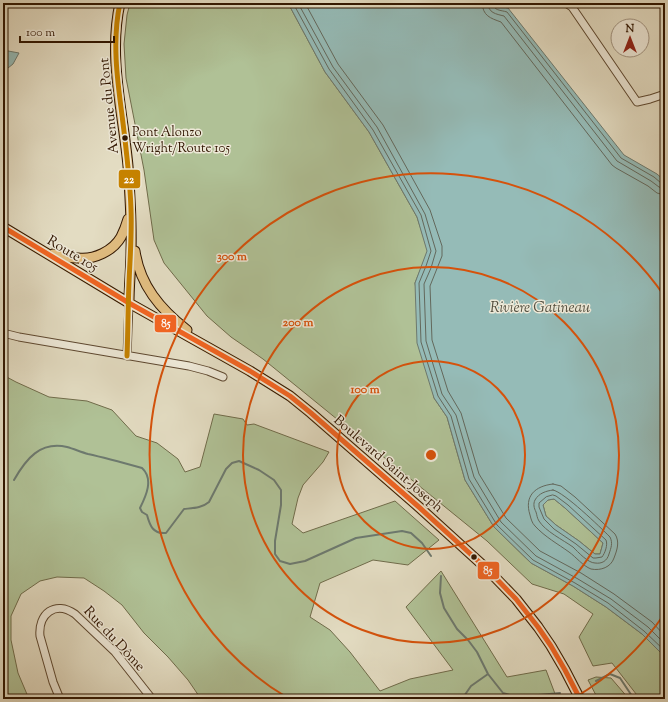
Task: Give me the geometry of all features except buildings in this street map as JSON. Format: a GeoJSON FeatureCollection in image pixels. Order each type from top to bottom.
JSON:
{"type":"FeatureCollection","features":[{"type":"Feature","properties":{"kind":"main road","name":"Avenue du Pont"},"geometry":{"type":"LineString","coordinates":[[120,3],[116,26],[116,59],[128,165],[131,210],[129,303]]}},
{"type":"Feature","properties":{"kind":"main road"},"geometry":{"type":"LineString","coordinates":[[43,251],[80,259],[96,256],[114,246],[125,230],[131,210]]}},
{"type":"Feature","properties":{"kind":"main road"},"geometry":{"type":"LineString","coordinates":[[131,210],[136,260],[150,292],[174,320],[186,330],[250,371]]}},
{"type":"Feature","properties":{"kind":"main road","name":"Route 105"},"geometry":{"type":"LineString","coordinates":[[3,227],[129,303]]}},
{"type":"Feature","properties":{"kind":"main road","name":"Boulevard Saint-Joseph"},"geometry":{"type":"LineString","coordinates":[[129,303],[250,371],[290,396],[420,508],[501,583],[527,612],[551,646],[580,699]]}},
{"type":"Feature","properties":{"kind":"street"},"geometry":{"type":"LineString","coordinates":[[566,3],[572,7],[636,102],[665,94]]}},
{"type":"Feature","properties":{"kind":"street"},"geometry":{"type":"LineString","coordinates":[[127,356],[129,303]]}},
{"type":"Feature","properties":{"kind":"street"},"geometry":{"type":"LineString","coordinates":[[3,333],[19,338],[208,370],[223,377]]}},
{"type":"Feature","properties":{"kind":"street","name":"Rue du Dôme"},"geometry":{"type":"LineString","coordinates":[[60,699],[53,682],[39,630],[41,620],[44,615],[48,612],[59,609],[70,611],[75,614],[108,645],[152,699]]}},
{"type":"Feature","properties":{"kind":"green space"},"geometry":{"type":"Polygon","coordinates":[[[130,3],[288,3],[325,72],[369,132],[417,217],[428,251],[415,283],[434,398],[447,417],[465,480],[494,527],[531,563],[573,586],[606,607],[642,634],[665,657],[665,699],[640,699],[612,663],[593,666],[579,637],[593,614],[564,594],[532,584],[487,541],[263,359],[231,337],[207,316],[164,263],[154,240],[144,170],[126,78],[124,44],[127,15],[130,3]]]}},
{"type":"Feature","properties":{"kind":"green space"},"geometry":{"type":"Polygon","coordinates":[[[3,375],[49,397],[87,401],[112,410],[136,436],[157,443],[178,459],[185,472],[200,467],[214,414],[243,419],[247,425],[254,424],[329,452],[323,462],[303,485],[298,498],[292,524],[303,533],[395,501],[439,540],[408,565],[373,560],[320,583],[310,617],[330,630],[350,652],[380,691],[410,679],[453,670],[406,607],[441,571],[507,677],[546,670],[557,699],[201,699],[188,680],[144,633],[122,605],[84,578],[57,577],[40,581],[21,594],[11,616],[11,640],[18,673],[29,699],[3,699],[3,375]]]}},
{"type":"Feature","properties":{"kind":"green space"},"geometry":{"type":"Polygon","coordinates":[[[554,499],[603,543],[600,554],[595,554],[546,516],[543,505],[548,500],[554,499]]]}},
{"type":"Feature","properties":{"kind":"green space"},"geometry":{"type":"Polygon","coordinates":[[[596,677],[611,678],[629,699],[598,699],[588,680],[596,677]]]}},
{"type":"Feature","properties":{"kind":"water","name":"Rivière Gatineau"},"geometry":{"type":"Polygon","coordinates":[[[288,3],[495,3],[498,6],[508,8],[624,155],[657,174],[665,181],[665,657],[642,634],[606,607],[573,586],[531,563],[494,527],[465,480],[447,417],[434,398],[417,343],[415,283],[427,251],[417,217],[369,132],[325,72],[288,3]],[[554,499],[548,500],[543,505],[546,516],[556,525],[595,554],[600,554],[603,543],[554,499]]]}},
{"type":"Feature","properties":{"kind":"water"},"geometry":{"type":"Polygon","coordinates":[[[3,50],[19,53],[13,64],[3,72],[3,50]]]}},
{"type":"Feature","properties":{"kind":"waterway"},"geometry":{"type":"LineString","coordinates":[[14,480],[24,465],[35,453],[42,449],[57,446],[67,447],[142,468],[148,477],[148,488],[140,508],[142,512],[147,515],[149,523],[155,531],[166,533],[184,509],[200,507],[209,502],[226,469],[232,463],[239,461],[259,470],[274,480],[281,490],[281,505],[275,541],[275,554],[280,561],[290,564],[305,561],[356,538],[402,531],[411,533],[422,543],[431,556]]}},
{"type":"Feature","properties":{"kind":"waterway"},"geometry":{"type":"LineString","coordinates":[[441,576],[440,593],[444,608],[457,629],[477,652],[488,674],[503,693],[517,697],[560,693]]}},
{"type":"Feature","properties":{"kind":"waterway"},"geometry":{"type":"LineString","coordinates":[[462,699],[471,686],[488,674]]}},
{"type":"Feature","properties":{"kind":"waterway"},"geometry":{"type":"LineString","coordinates":[[596,681],[610,674],[620,678],[634,699]]}},
{"type":"Feature","properties":{"kind":"transit line","name":"22"},"geometry":{"type":"LineString","coordinates":[[120,3],[116,31],[116,59],[129,174],[131,218],[127,356]]}},
{"type":"Feature","properties":{"kind":"transit line","name":"85"},"geometry":{"type":"LineString","coordinates":[[3,227],[129,303],[250,371],[290,396],[311,413],[420,508],[487,569],[516,599],[551,646],[580,699]]}},
{"type":"Feature","properties":{"kind":"place","name":"Pont Alonzo Wright/Route 105"},"geometry":{"type":"Point","coordinates":[125,138]}}]}
